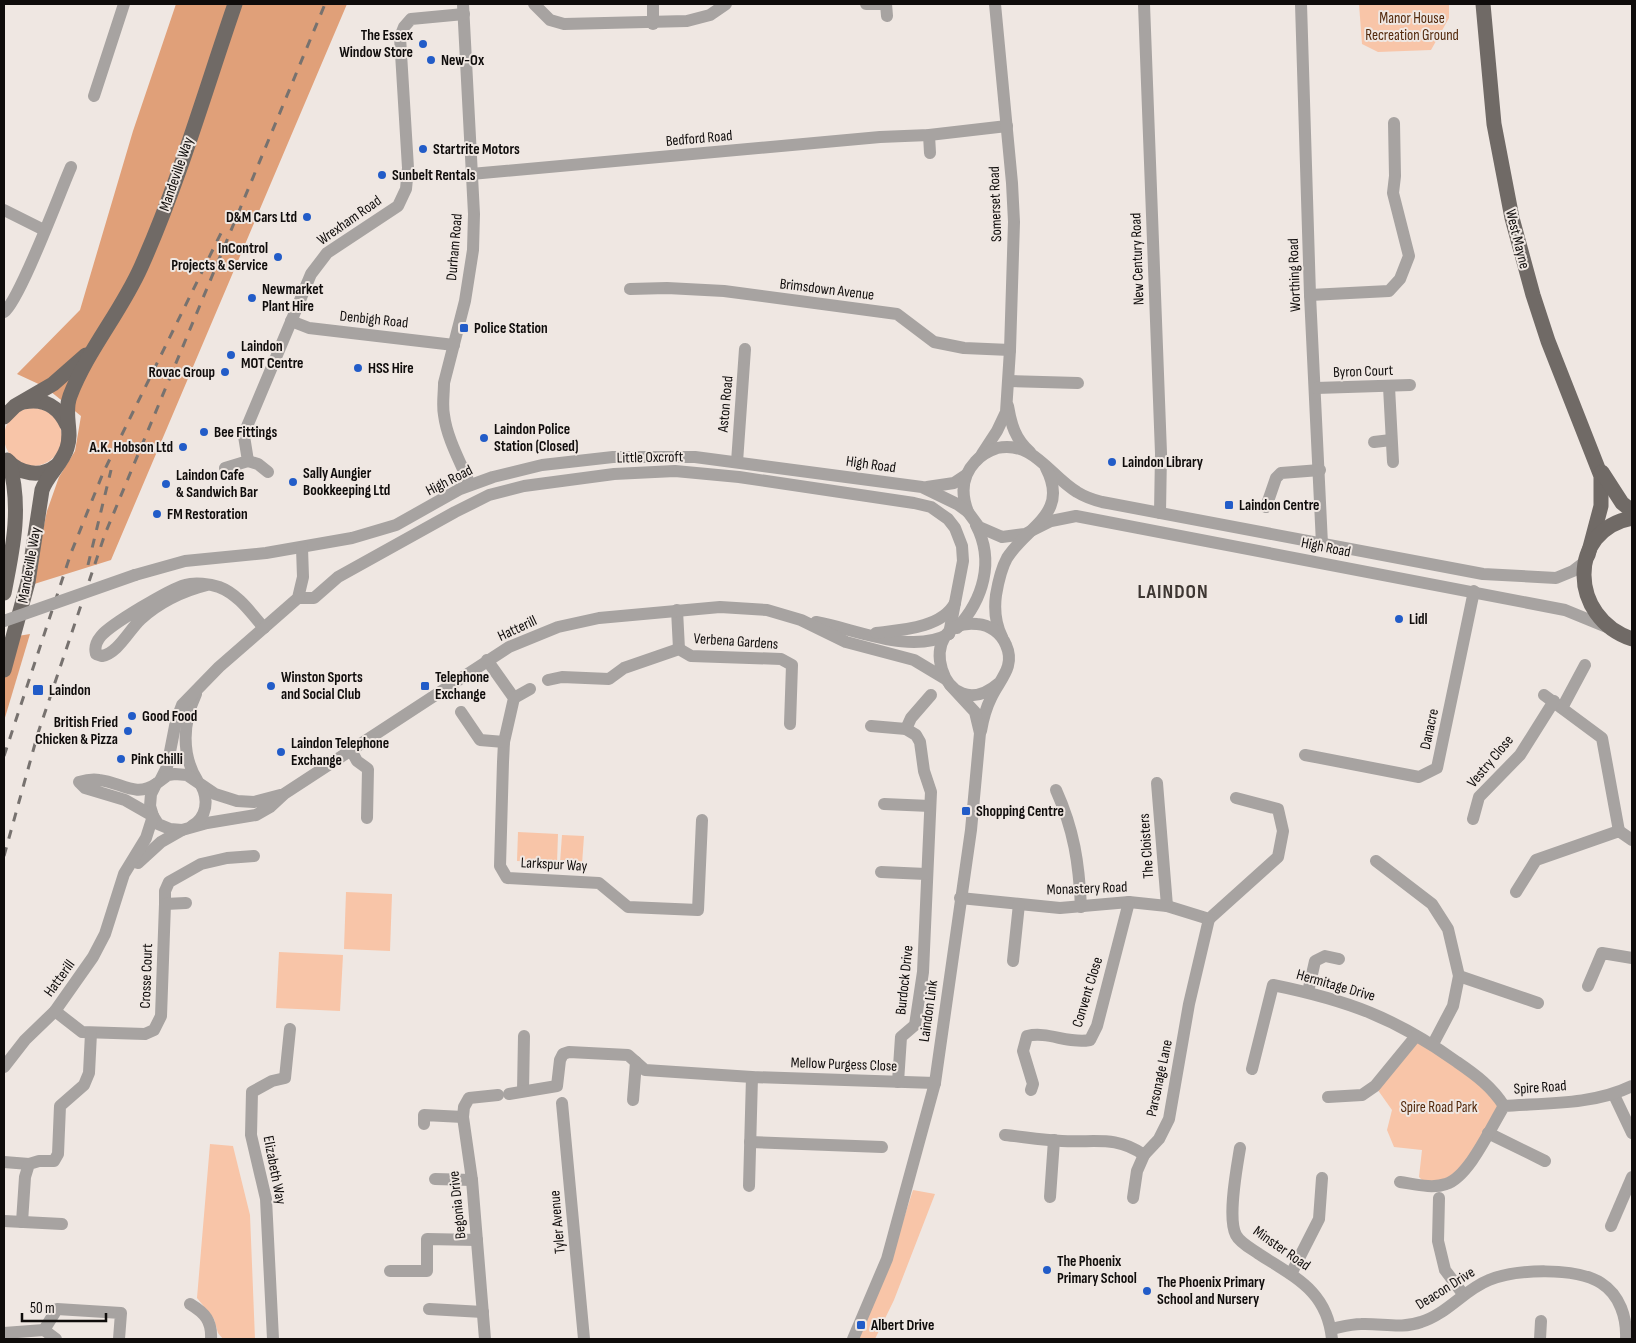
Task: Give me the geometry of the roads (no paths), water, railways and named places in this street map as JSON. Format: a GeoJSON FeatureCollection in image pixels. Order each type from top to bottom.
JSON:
{"type":"FeatureCollection","features":[{"type":"Feature","properties":{"kind":"main road","name":"Mandeville Way"},"geometry":{"type":"LineString","coordinates":[[4,670],[28,582],[42,490],[47,477],[58,463],[69,441],[67,410],[70,396],[120,307],[147,253],[235,4]]}},
{"type":"Feature","properties":{"kind":"main road","name":"West Mayne"},"geometry":{"type":"LineString","coordinates":[[1483,4],[1494,124],[1512,218],[1533,295],[1548,341],[1598,464],[1615,493],[1632,510]]}},
{"type":"Feature","properties":{"kind":"main road","name":"Mandeville Way"},"geometry":{"type":"LineString","coordinates":[[4,417],[14,405],[45,390],[64,376],[102,338]]}},
{"type":"Feature","properties":{"kind":"main road"},"geometry":{"type":"LineString","coordinates":[[14,405],[39,401],[47,404],[60,412],[68,426]]}},
{"type":"Feature","properties":{"kind":"main road","name":"Mandeville Way"},"geometry":{"type":"LineString","coordinates":[[6,459],[21,471],[34,473],[48,471],[58,463]]}},
{"type":"Feature","properties":{"kind":"main road","name":"Mandeville Way"},"geometry":{"type":"LineString","coordinates":[[4,593],[16,513],[16,489],[6,459]]}},
{"type":"Feature","properties":{"kind":"main road","name":"West Mayne"},"geometry":{"type":"LineString","coordinates":[[1598,464],[1601,482],[1601,506],[1587,558],[1584,578],[1587,598],[1593,610],[1611,629]]}},
{"type":"Feature","properties":{"kind":"main road"},"geometry":{"type":"LineString","coordinates":[[1587,558],[1602,534],[1618,523],[1632,518]]}},
{"type":"Feature","properties":{"kind":"main road"},"geometry":{"type":"LineString","coordinates":[[1611,629],[1632,639]]}},
{"type":"Feature","properties":{"kind":"street"},"geometry":{"type":"LineString","coordinates":[[94,96],[124,4]]}},
{"type":"Feature","properties":{"kind":"street"},"geometry":{"type":"LineString","coordinates":[[534,4],[550,20],[564,24],[653,24],[694,19],[710,15],[726,4]]}},
{"type":"Feature","properties":{"kind":"street"},"geometry":{"type":"LineString","coordinates":[[653,4],[653,24]]}},
{"type":"Feature","properties":{"kind":"street"},"geometry":{"type":"LineString","coordinates":[[866,4],[886,8]]}},
{"type":"Feature","properties":{"kind":"street","name":"Somerset Road"},"geometry":{"type":"LineString","coordinates":[[995,4],[1014,222],[1008,403],[1013,428],[1018,439],[1031,453]]}},
{"type":"Feature","properties":{"kind":"street","name":"New Century Road"},"geometry":{"type":"LineString","coordinates":[[1144,4],[1160,440],[1160,513]]}},
{"type":"Feature","properties":{"kind":"street","name":"Worthing Road"},"geometry":{"type":"LineString","coordinates":[[1301,4],[1310,295],[1320,470],[1322,544]]}},
{"type":"Feature","properties":{"kind":"street","name":"Durham Road"},"geometry":{"type":"LineString","coordinates":[[463,9],[474,214],[471,262],[465,301],[444,383],[444,415],[470,485]]}},
{"type":"Feature","properties":{"kind":"street","name":"Wrexham Road"},"geometry":{"type":"LineString","coordinates":[[248,461],[244,436],[248,424],[311,274],[326,253],[398,206],[406,189],[408,168],[400,37],[404,27],[410,19],[463,9]]}},
{"type":"Feature","properties":{"kind":"street"},"geometry":{"type":"LineString","coordinates":[[1310,295],[1389,290],[1400,279],[1409,256],[1393,193],[1395,176],[1394,123]]}},
{"type":"Feature","properties":{"kind":"street","name":"Bedford Road"},"geometry":{"type":"LineString","coordinates":[[472,174],[880,137],[929,135],[1007,126]]}},
{"type":"Feature","properties":{"kind":"street"},"geometry":{"type":"LineString","coordinates":[[929,135],[930,153]]}},
{"type":"Feature","properties":{"kind":"street"},"geometry":{"type":"LineString","coordinates":[[4,312],[11,304],[70,166]]}},
{"type":"Feature","properties":{"kind":"street"},"geometry":{"type":"LineString","coordinates":[[4,210],[44,230]]}},
{"type":"Feature","properties":{"kind":"street","name":"Brimsdown Avenue"},"geometry":{"type":"LineString","coordinates":[[630,289],[667,288],[724,291],[897,314],[934,342],[964,348],[1010,350]]}},
{"type":"Feature","properties":{"kind":"street","name":"Denbigh Road"},"geometry":{"type":"LineString","coordinates":[[291,321],[309,328],[454,345]]}},
{"type":"Feature","properties":{"kind":"street","name":"Aston Road"},"geometry":{"type":"LineString","coordinates":[[737,462],[745,349]]}},
{"type":"Feature","properties":{"kind":"street"},"geometry":{"type":"LineString","coordinates":[[1009,381],[1078,383]]}},
{"type":"Feature","properties":{"kind":"street","name":"Byron Court"},"geometry":{"type":"LineString","coordinates":[[1316,388],[1410,385]]}},
{"type":"Feature","properties":{"kind":"street"},"geometry":{"type":"LineString","coordinates":[[1389,387],[1393,462]]}},
{"type":"Feature","properties":{"kind":"street","name":"Somerset Road"},"geometry":{"type":"LineString","coordinates":[[979,457],[998,431],[1008,403]]}},
{"type":"Feature","properties":{"kind":"street"},"geometry":{"type":"LineString","coordinates":[[1374,442],[1391,440]]}},
{"type":"Feature","properties":{"kind":"street","name":"High Road"},"geometry":{"type":"LineString","coordinates":[[4,621],[156,568],[196,559],[302,548],[352,538],[396,525],[470,485],[524,469],[585,459],[670,457],[737,462],[922,487],[954,484],[966,475],[979,457],[992,450],[1004,447],[1017,448],[1031,453],[1070,487],[1085,496],[1102,502],[1460,570],[1542,579],[1563,576],[1587,558]]}},
{"type":"Feature","properties":{"kind":"street"},"geometry":{"type":"LineString","coordinates":[[225,468],[248,461],[258,464],[268,472]]}},
{"type":"Feature","properties":{"kind":"street","name":"High Road"},"geometry":{"type":"LineString","coordinates":[[1034,530],[1044,520],[1052,502],[1053,489],[1045,466]]}},
{"type":"Feature","properties":{"kind":"street"},"geometry":{"type":"LineString","coordinates":[[1266,507],[1263,493],[1281,473],[1320,470]]}},
{"type":"Feature","properties":{"kind":"street","name":"Little Oxcroft"},"geometry":{"type":"LineString","coordinates":[[158,782],[167,767],[180,709],[199,688],[298,598],[314,598],[338,577],[489,495],[524,486],[581,477],[675,471],[820,489],[931,508],[948,519],[955,528],[962,546],[963,561],[953,631]]}},
{"type":"Feature","properties":{"kind":"street","name":"High Road"},"geometry":{"type":"LineString","coordinates":[[966,475],[963,492],[968,512],[976,524],[985,531],[1002,537],[1013,537],[1034,530],[1059,518],[1076,516],[1565,610],[1611,629]]}},
{"type":"Feature","properties":{"kind":"street","name":"High Road"},"geometry":{"type":"LineString","coordinates":[[922,487],[949,499],[968,512]]}},
{"type":"Feature","properties":{"kind":"street"},"geometry":{"type":"LineString","coordinates":[[976,524],[986,552],[985,571],[974,607],[940,649],[938,659],[947,682],[960,692],[978,694],[986,692],[999,683]]}},
{"type":"Feature","properties":{"kind":"street"},"geometry":{"type":"LineString","coordinates":[[980,733],[988,704],[1005,675],[1009,659],[995,616],[999,581],[1007,560],[1034,530]]}},
{"type":"Feature","properties":{"kind":"street"},"geometry":{"type":"LineString","coordinates":[[298,598],[303,577],[302,548]]}},
{"type":"Feature","properties":{"kind":"street"},"geometry":{"type":"LineString","coordinates":[[207,585],[158,607],[140,620],[110,653],[102,656],[96,654],[95,646],[100,637],[118,623],[181,587],[195,584],[207,585],[230,592],[264,628]]}},
{"type":"Feature","properties":{"kind":"street","name":"Danacre"},"geometry":{"type":"LineString","coordinates":[[1305,755],[1419,778],[1437,768],[1474,592]]}},
{"type":"Feature","properties":{"kind":"street","name":"Little Oxcroft"},"geometry":{"type":"LineString","coordinates":[[864,633],[887,632],[934,621],[949,612],[957,594]]}},
{"type":"Feature","properties":{"kind":"street","name":"Hatterill"},"geometry":{"type":"LineString","coordinates":[[284,794],[263,801],[245,802],[222,797],[187,775],[175,774],[158,782],[150,800],[153,816],[158,824],[165,828],[185,829],[256,815],[270,808],[284,794],[487,660],[523,640],[578,622],[677,610],[720,607],[752,608],[801,620],[916,643],[930,641],[953,631]]}},
{"type":"Feature","properties":{"kind":"street","name":"Verbena Gardens"},"geometry":{"type":"LineString","coordinates":[[677,610],[680,648],[691,656],[781,659],[792,665],[790,724]]}},
{"type":"Feature","properties":{"kind":"street","name":"Hatterill"},"geometry":{"type":"LineString","coordinates":[[801,620],[846,642],[914,660],[947,682]]}},
{"type":"Feature","properties":{"kind":"street"},"geometry":{"type":"LineString","coordinates":[[953,631],[976,624],[986,626],[1004,640]]}},
{"type":"Feature","properties":{"kind":"street","name":"Verbena Gardens"},"geometry":{"type":"LineString","coordinates":[[548,680],[562,677],[609,679],[624,668],[680,648]]}},
{"type":"Feature","properties":{"kind":"street"},"geometry":{"type":"LineString","coordinates":[[487,660],[514,698],[530,689]]}},
{"type":"Feature","properties":{"kind":"street","name":"Vestry Close"},"geometry":{"type":"LineString","coordinates":[[1473,819],[1479,796],[1520,754],[1553,701],[1585,665]]}},
{"type":"Feature","properties":{"kind":"street","name":"Laindon Link"},"geometry":{"type":"LineString","coordinates":[[853,1339],[887,1259],[935,1083],[971,830],[980,733],[975,712],[947,682]]}},
{"type":"Feature","properties":{"kind":"street"},"geometry":{"type":"LineString","coordinates":[[199,688],[190,712],[185,736],[188,760],[199,783]]}},
{"type":"Feature","properties":{"kind":"street"},"geometry":{"type":"LineString","coordinates":[[871,726],[906,729],[911,718],[931,695]]}},
{"type":"Feature","properties":{"kind":"street","name":"Larkspur Way"},"geometry":{"type":"LineString","coordinates":[[514,698],[504,742],[500,866],[507,878],[599,883],[628,907],[698,910],[702,820]]}},
{"type":"Feature","properties":{"kind":"street"},"geometry":{"type":"LineString","coordinates":[[1553,701],[1602,738],[1619,831],[1632,840]]}},
{"type":"Feature","properties":{"kind":"street"},"geometry":{"type":"LineString","coordinates":[[461,712],[480,740],[504,742]]}},
{"type":"Feature","properties":{"kind":"street","name":"Burdock Drive"},"geometry":{"type":"LineString","coordinates":[[898,1082],[901,1037],[915,1025],[923,972],[931,792],[924,771],[920,742],[916,735],[906,729]]}},
{"type":"Feature","properties":{"kind":"street"},"geometry":{"type":"LineString","coordinates":[[351,750],[357,761],[368,769],[367,818]]}},
{"type":"Feature","properties":{"kind":"street"},"geometry":{"type":"LineString","coordinates":[[153,816],[125,800],[85,788],[79,782],[99,780],[137,790],[145,790],[158,782]]}},
{"type":"Feature","properties":{"kind":"street","name":"Hatterill"},"geometry":{"type":"LineString","coordinates":[[118,894],[132,870],[151,849],[199,821],[205,811],[206,798],[199,783]]}},
{"type":"Feature","properties":{"kind":"street","name":"The Cloisters"},"geometry":{"type":"LineString","coordinates":[[1157,783],[1167,906]]}},
{"type":"Feature","properties":{"kind":"street"},"geometry":{"type":"LineString","coordinates":[[1056,790],[1071,828],[1081,907]]}},
{"type":"Feature","properties":{"kind":"street"},"geometry":{"type":"LineString","coordinates":[[1209,919],[1278,858],[1283,831],[1278,810],[1236,798]]}},
{"type":"Feature","properties":{"kind":"street"},"geometry":{"type":"LineString","coordinates":[[884,804],[930,806]]}},
{"type":"Feature","properties":{"kind":"street","name":"Hatterill"},"geometry":{"type":"LineString","coordinates":[[4,1067],[25,1040],[55,1011],[93,957],[105,934],[127,868],[146,838],[153,816]]}},
{"type":"Feature","properties":{"kind":"street"},"geometry":{"type":"LineString","coordinates":[[1516,892],[1536,860],[1619,831]]}},
{"type":"Feature","properties":{"kind":"street","name":"Crosse Court"},"geometry":{"type":"LineString","coordinates":[[55,1011],[73,1026],[91,1033],[145,1034],[154,1030],[159,1024],[166,904],[165,891],[169,882],[201,864],[227,858],[254,856]]}},
{"type":"Feature","properties":{"kind":"street"},"geometry":{"type":"LineString","coordinates":[[1376,861],[1432,904],[1448,929],[1459,976],[1453,1006],[1432,1044]]}},
{"type":"Feature","properties":{"kind":"street"},"geometry":{"type":"LineString","coordinates":[[881,872],[926,874]]}},
{"type":"Feature","properties":{"kind":"street","name":"Monastery Road"},"geometry":{"type":"LineString","coordinates":[[960,898],[1060,908],[1129,902],[1167,906],[1209,919]]}},
{"type":"Feature","properties":{"kind":"street","name":"Convent Close"},"geometry":{"type":"LineString","coordinates":[[1031,1090],[1033,1084],[1023,1051],[1028,1036],[1038,1034],[1078,1042],[1090,1040],[1097,1026],[1129,902]]}},
{"type":"Feature","properties":{"kind":"street"},"geometry":{"type":"LineString","coordinates":[[166,904],[186,903]]}},
{"type":"Feature","properties":{"kind":"street"},"geometry":{"type":"LineString","coordinates":[[1013,961],[1020,904]]}},
{"type":"Feature","properties":{"kind":"street","name":"Parsonage Lane"},"geometry":{"type":"LineString","coordinates":[[1144,1155],[1159,1139],[1169,1119],[1189,1004],[1209,919]]}},
{"type":"Feature","properties":{"kind":"street"},"geometry":{"type":"LineString","coordinates":[[1588,986],[1602,953],[1632,958]]}},
{"type":"Feature","properties":{"kind":"street"},"geometry":{"type":"LineString","coordinates":[[1308,992],[1315,960],[1325,956],[1339,959]]}},
{"type":"Feature","properties":{"kind":"street"},"geometry":{"type":"LineString","coordinates":[[1459,976],[1538,1003]]}},
{"type":"Feature","properties":{"kind":"street","name":"Hermitage Drive"},"geometry":{"type":"LineString","coordinates":[[1252,1069],[1273,985],[1336,999],[1375,1013],[1432,1044],[1495,1091],[1504,1106]]}},
{"type":"Feature","properties":{"kind":"street","name":"Elizabeth Way"},"geometry":{"type":"LineString","coordinates":[[273,1339],[266,1199],[251,1135],[252,1092],[272,1081],[286,1078],[290,1029]]}},
{"type":"Feature","properties":{"kind":"street"},"geometry":{"type":"LineString","coordinates":[[4,1162],[29,1164],[40,1161],[54,1161],[58,1154],[60,1106],[84,1085],[89,1073],[91,1033]]}},
{"type":"Feature","properties":{"kind":"street"},"geometry":{"type":"LineString","coordinates":[[424,1124],[424,1115],[463,1117],[464,1107],[470,1098],[523,1091],[524,1036]]}},
{"type":"Feature","properties":{"kind":"street"},"geometry":{"type":"LineString","coordinates":[[1328,1097],[1362,1095],[1375,1086],[1416,1036]]}},
{"type":"Feature","properties":{"kind":"street","name":"Mellow Purgess Close"},"geometry":{"type":"LineString","coordinates":[[523,1091],[557,1086],[560,1060],[563,1054],[569,1052],[628,1055],[640,1066],[752,1077],[935,1083]]}},
{"type":"Feature","properties":{"kind":"street"},"geometry":{"type":"LineString","coordinates":[[633,1100],[640,1066]]}},
{"type":"Feature","properties":{"kind":"street"},"geometry":{"type":"LineString","coordinates":[[749,1186],[752,1077]]}},
{"type":"Feature","properties":{"kind":"street","name":"Spire Road"},"geometry":{"type":"LineString","coordinates":[[1400,1182],[1428,1186],[1446,1184],[1461,1176],[1504,1106],[1569,1102],[1614,1095],[1632,1086]]}},
{"type":"Feature","properties":{"kind":"street"},"geometry":{"type":"LineString","coordinates":[[1614,1095],[1632,1133]]}},
{"type":"Feature","properties":{"kind":"street","name":"Tyler Avenue"},"geometry":{"type":"LineString","coordinates":[[562,1103],[584,1339]]}},
{"type":"Feature","properties":{"kind":"street","name":"Begonia Drive"},"geometry":{"type":"LineString","coordinates":[[463,1117],[472,1180],[485,1339]]}},
{"type":"Feature","properties":{"kind":"street"},"geometry":{"type":"LineString","coordinates":[[1488,1133],[1545,1161]]}},
{"type":"Feature","properties":{"kind":"street"},"geometry":{"type":"LineString","coordinates":[[1005,1135],[1054,1140],[1110,1140],[1130,1145],[1144,1155],[1137,1171],[1134,1198]]}},
{"type":"Feature","properties":{"kind":"street"},"geometry":{"type":"LineString","coordinates":[[1050,1197],[1054,1140]]}},
{"type":"Feature","properties":{"kind":"street"},"geometry":{"type":"LineString","coordinates":[[750,1142],[882,1147]]}},
{"type":"Feature","properties":{"kind":"street","name":"Minster Road"},"geometry":{"type":"LineString","coordinates":[[1240,1148],[1235,1177],[1233,1214],[1236,1234],[1248,1247],[1311,1289],[1320,1300],[1331,1334]]}},
{"type":"Feature","properties":{"kind":"street"},"geometry":{"type":"LineString","coordinates":[[22,1222],[25,1177],[29,1164]]}},
{"type":"Feature","properties":{"kind":"street"},"geometry":{"type":"LineString","coordinates":[[1611,1226],[1632,1177]]}},
{"type":"Feature","properties":{"kind":"street"},"geometry":{"type":"LineString","coordinates":[[1291,1274],[1319,1219],[1322,1178]]}},
{"type":"Feature","properties":{"kind":"street"},"geometry":{"type":"LineString","coordinates":[[435,1179],[472,1180]]}},
{"type":"Feature","properties":{"kind":"street"},"geometry":{"type":"LineString","coordinates":[[1439,1198],[1438,1242],[1445,1270],[1463,1294]]}},
{"type":"Feature","properties":{"kind":"street"},"geometry":{"type":"LineString","coordinates":[[4,1221],[62,1224]]}},
{"type":"Feature","properties":{"kind":"street"},"geometry":{"type":"LineString","coordinates":[[390,1271],[427,1271],[428,1239],[477,1240]]}},
{"type":"Feature","properties":{"kind":"street","name":"Deacon Drive"},"geometry":{"type":"LineString","coordinates":[[1331,1334],[1360,1324],[1410,1326],[1437,1315],[1479,1284],[1505,1274],[1520,1272],[1559,1273],[1589,1278],[1601,1283],[1628,1312],[1626,1339]]}},
{"type":"Feature","properties":{"kind":"street"},"geometry":{"type":"LineString","coordinates":[[190,1304],[204,1312],[212,1327],[211,1339]]}},
{"type":"Feature","properties":{"kind":"street"},"geometry":{"type":"LineString","coordinates":[[44,1330],[57,1308],[121,1313],[119,1339]]}},
{"type":"Feature","properties":{"kind":"street"},"geometry":{"type":"LineString","coordinates":[[428,1309],[482,1312]]}},
{"type":"Feature","properties":{"kind":"street"},"geometry":{"type":"LineString","coordinates":[[1540,1339],[1541,1321]]}},
{"type":"Feature","properties":{"kind":"street"},"geometry":{"type":"LineString","coordinates":[[4,1332],[44,1330],[56,1339]]}},
{"type":"Feature","properties":{"kind":"railway"},"geometry":{"type":"LineString","coordinates":[[4,856],[38,733],[105,534],[325,4]]}},
{"type":"Feature","properties":{"kind":"railway"},"geometry":{"type":"LineString","coordinates":[[4,756],[71,553],[103,473],[224,227]]}},
{"type":"Feature","properties":{"kind":"railway"},"geometry":{"type":"LineString","coordinates":[[88,565],[111,470]]}},
{"type":"Feature","properties":{"kind":"place","name":"The Essex Window Store"},"geometry":{"type":"Point","coordinates":[423,44]}},
{"type":"Feature","properties":{"kind":"place","name":"New-Ox"},"geometry":{"type":"Point","coordinates":[431,60]}},
{"type":"Feature","properties":{"kind":"place","name":"Startrite Motors"},"geometry":{"type":"Point","coordinates":[423,149]}},
{"type":"Feature","properties":{"kind":"place","name":"Sunbelt Rentals"},"geometry":{"type":"Point","coordinates":[382,175]}},
{"type":"Feature","properties":{"kind":"place","name":"D&M Cars Ltd"},"geometry":{"type":"Point","coordinates":[307,217]}},
{"type":"Feature","properties":{"kind":"place","name":"InControl Projects & Service"},"geometry":{"type":"Point","coordinates":[278,257]}},
{"type":"Feature","properties":{"kind":"place","name":"Newmarket Plant Hire"},"geometry":{"type":"Point","coordinates":[252,298]}},
{"type":"Feature","properties":{"kind":"place","name":"Police Station"},"geometry":{"type":"Point","coordinates":[464,328]}},
{"type":"Feature","properties":{"kind":"place","name":"Laindon MOT Centre"},"geometry":{"type":"Point","coordinates":[231,355]}},
{"type":"Feature","properties":{"kind":"place","name":"HSS Hire"},"geometry":{"type":"Point","coordinates":[358,368]}},
{"type":"Feature","properties":{"kind":"place","name":"Rovac Group"},"geometry":{"type":"Point","coordinates":[225,372]}},
{"type":"Feature","properties":{"kind":"place","name":"Bee Fittings"},"geometry":{"type":"Point","coordinates":[204,432]}},
{"type":"Feature","properties":{"kind":"place","name":"Laindon Police Station (Closed)"},"geometry":{"type":"Point","coordinates":[484,438]}},
{"type":"Feature","properties":{"kind":"place","name":"A.K. Hobson Ltd"},"geometry":{"type":"Point","coordinates":[183,447]}},
{"type":"Feature","properties":{"kind":"place","name":"Laindon Library"},"geometry":{"type":"Point","coordinates":[1112,462]}},
{"type":"Feature","properties":{"kind":"place","name":"Sally Aungier Bookkeeping Ltd"},"geometry":{"type":"Point","coordinates":[293,482]}},
{"type":"Feature","properties":{"kind":"place","name":"Laindon Cafe & Sandwich Bar"},"geometry":{"type":"Point","coordinates":[166,484]}},
{"type":"Feature","properties":{"kind":"place","name":"Laindon Centre"},"geometry":{"type":"Point","coordinates":[1229,505]}},
{"type":"Feature","properties":{"kind":"place","name":"FM Restoration"},"geometry":{"type":"Point","coordinates":[157,514]}},
{"type":"Feature","properties":{"kind":"place","name":"Lidl"},"geometry":{"type":"Point","coordinates":[1399,619]}},
{"type":"Feature","properties":{"kind":"place","name":"Winston Sports and Social Club"},"geometry":{"type":"Point","coordinates":[271,686]}},
{"type":"Feature","properties":{"kind":"place","name":"Telephone Exchange"},"geometry":{"type":"Point","coordinates":[425,686]}},
{"type":"Feature","properties":{"kind":"place","name":"Laindon"},"geometry":{"type":"Point","coordinates":[38,690]}},
{"type":"Feature","properties":{"kind":"place","name":"Good Food"},"geometry":{"type":"Point","coordinates":[132,716]}},
{"type":"Feature","properties":{"kind":"place","name":"British Fried Chicken & Pizza"},"geometry":{"type":"Point","coordinates":[128,731]}},
{"type":"Feature","properties":{"kind":"place","name":"Laindon Telephone Exchange"},"geometry":{"type":"Point","coordinates":[281,752]}},
{"type":"Feature","properties":{"kind":"place","name":"Pink Chilli"},"geometry":{"type":"Point","coordinates":[121,759]}},
{"type":"Feature","properties":{"kind":"place","name":"Shopping Centre"},"geometry":{"type":"Point","coordinates":[966,811]}},
{"type":"Feature","properties":{"kind":"place","name":"The Phoenix Primary School"},"geometry":{"type":"Point","coordinates":[1047,1270]}},
{"type":"Feature","properties":{"kind":"place","name":"The Phoenix Primary School and Nursery"},"geometry":{"type":"Point","coordinates":[1147,1291]}},
{"type":"Feature","properties":{"kind":"place","name":"Albert Drive"},"geometry":{"type":"Point","coordinates":[861,1325]}},
{"type":"Feature","properties":{"kind":"district","name":"LAINDON"},"geometry":{"type":"Point","coordinates":[1173,591]}},
{"type":"Feature","properties":{"kind":"park label","name":"Manor House Recreation Ground"},"geometry":{"type":"Point","coordinates":[1412,26]}},
{"type":"Feature","properties":{"kind":"park label","name":"Spire Road Park"},"geometry":{"type":"Point","coordinates":[1439,1107]}}]}
